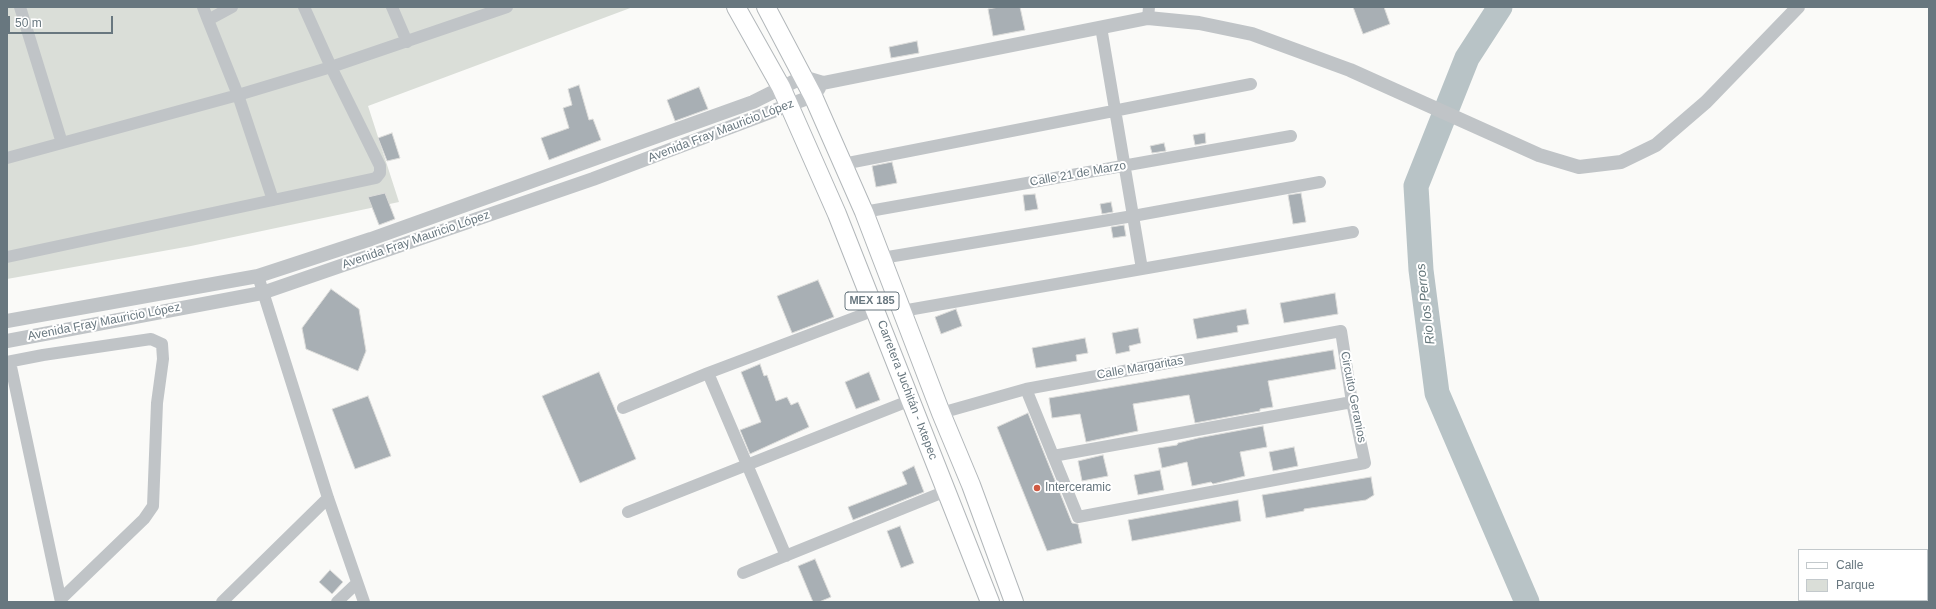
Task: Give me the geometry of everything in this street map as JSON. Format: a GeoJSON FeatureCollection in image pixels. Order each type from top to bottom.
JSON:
{"type":"FeatureCollection","features":[{"type":"Feature","properties":{"kind":"main road","name":"Carretera Juchitán - Ixtepec"},"geometry":{"type":"LineString","coordinates":[[736,7],[781,87],[837,214],[990,602]]}},
{"type":"Feature","properties":{"kind":"main road","name":"Carretera Juchitán - Ixtepec"},"geometry":{"type":"LineString","coordinates":[[766,7],[803,77],[818,90],[843,164],[864,212],[941,413],[971,485],[1014,602]]}},
{"type":"Feature","properties":{"kind":"street"},"geometry":{"type":"LineString","coordinates":[[20,7],[62,143]]}},
{"type":"Feature","properties":{"kind":"street"},"geometry":{"type":"LineString","coordinates":[[202,7],[238,95],[273,200]]}},
{"type":"Feature","properties":{"kind":"street"},"geometry":{"type":"LineString","coordinates":[[208,20],[232,7]]}},
{"type":"Feature","properties":{"kind":"street"},"geometry":{"type":"LineString","coordinates":[[7,257],[376,178],[380,174],[380,166],[331,67],[304,7]]}},
{"type":"Feature","properties":{"kind":"street"},"geometry":{"type":"LineString","coordinates":[[392,7],[408,42]]}},
{"type":"Feature","properties":{"kind":"street"},"geometry":{"type":"LineString","coordinates":[[7,158],[238,95],[331,67],[408,42],[489,10],[507,7]]}},
{"type":"Feature","properties":{"kind":"street","name":"Avenida Fray Mauricio López"},"geometry":{"type":"LineString","coordinates":[[7,341],[262,293],[578,184],[790,106],[818,90],[1101,27],[1148,13],[1252,34],[1350,70],[1539,155],[1579,167],[1621,162],[1656,145],[1706,102],[1798,7]]}},
{"type":"Feature","properties":{"kind":"street"},"geometry":{"type":"LineString","coordinates":[[1101,27],[1142,270]]}},
{"type":"Feature","properties":{"kind":"street","name":"Avenida Fray Mauricio López"},"geometry":{"type":"LineString","coordinates":[[7,321],[258,276],[371,239],[753,102],[803,77]]}},
{"type":"Feature","properties":{"kind":"street"},"geometry":{"type":"LineString","coordinates":[[843,164],[1251,84]]}},
{"type":"Feature","properties":{"kind":"street","name":"Calle 21 de Marzo"},"geometry":{"type":"LineString","coordinates":[[864,212],[1291,136]]}},
{"type":"Feature","properties":{"kind":"street"},"geometry":{"type":"LineString","coordinates":[[882,258],[1133,216],[1320,182]]}},
{"type":"Feature","properties":{"kind":"street"},"geometry":{"type":"LineString","coordinates":[[902,311],[1353,232]]}},
{"type":"Feature","properties":{"kind":"street"},"geometry":{"type":"LineString","coordinates":[[258,276],[262,293],[328,498],[364,602]]}},
{"type":"Feature","properties":{"kind":"street"},"geometry":{"type":"LineString","coordinates":[[623,408],[708,373],[875,310]]}},
{"type":"Feature","properties":{"kind":"street","name":"Calle Margaritas"},"geometry":{"type":"LineString","coordinates":[[941,413],[1026,389],[1341,331]]}},
{"type":"Feature","properties":{"kind":"street","name":"Circuito Geranios"},"geometry":{"type":"LineString","coordinates":[[1053,456],[1078,517],[1365,463],[1352,402],[1341,331]]}},
{"type":"Feature","properties":{"kind":"street"},"geometry":{"type":"LineString","coordinates":[[151,339],[162,344],[163,359],[157,403],[153,506],[144,520],[61,601],[9,362],[43,355],[151,339]]}},
{"type":"Feature","properties":{"kind":"street"},"geometry":{"type":"LineString","coordinates":[[708,373],[786,556]]}},
{"type":"Feature","properties":{"kind":"street"},"geometry":{"type":"LineString","coordinates":[[1026,389],[1053,456],[1352,402]]}},
{"type":"Feature","properties":{"kind":"street"},"geometry":{"type":"LineString","coordinates":[[628,512],[911,400]]}},
{"type":"Feature","properties":{"kind":"street"},"geometry":{"type":"LineString","coordinates":[[743,573],[946,491]]}},
{"type":"Feature","properties":{"kind":"street"},"geometry":{"type":"LineString","coordinates":[[222,602],[328,498]]}},
{"type":"Feature","properties":{"kind":"street"},"geometry":{"type":"LineString","coordinates":[[337,602],[357,583]]}},
{"type":"Feature","properties":{"kind":"green space"},"geometry":{"type":"Polygon","coordinates":[[[7,7],[633,7],[368,106],[399,202],[191,246],[7,279],[7,7]]]}},
{"type":"Feature","properties":{"kind":"building"},"geometry":{"type":"Polygon","coordinates":[[[999,7],[1020,7],[1025,30],[993,36],[988,9],[999,7]]]}},
{"type":"Feature","properties":{"kind":"building"},"geometry":{"type":"Polygon","coordinates":[[[1353,7],[1384,7],[1390,24],[1363,34],[1353,7]]]}},
{"type":"Feature","properties":{"kind":"building"},"geometry":{"type":"Polygon","coordinates":[[[917,41],[919,53],[891,58],[889,47],[917,41]]]}},
{"type":"Feature","properties":{"kind":"building"},"geometry":{"type":"Polygon","coordinates":[[[579,85],[589,120],[593,119],[601,140],[549,160],[541,138],[569,128],[563,108],[572,105],[568,89],[579,85]]]}},
{"type":"Feature","properties":{"kind":"building"},"geometry":{"type":"Polygon","coordinates":[[[699,87],[708,109],[675,121],[667,100],[699,87]]]}},
{"type":"Feature","properties":{"kind":"building"},"geometry":{"type":"Polygon","coordinates":[[[392,133],[400,158],[387,161],[378,138],[392,133]]]}},
{"type":"Feature","properties":{"kind":"building"},"geometry":{"type":"Polygon","coordinates":[[[1205,133],[1206,143],[1195,145],[1193,135],[1205,133]]]}},
{"type":"Feature","properties":{"kind":"building"},"geometry":{"type":"Polygon","coordinates":[[[1164,143],[1166,151],[1152,153],[1150,146],[1164,143]]]}},
{"type":"Feature","properties":{"kind":"building"},"geometry":{"type":"Polygon","coordinates":[[[892,162],[897,183],[876,187],[872,166],[892,162]]]}},
{"type":"Feature","properties":{"kind":"building"},"geometry":{"type":"Polygon","coordinates":[[[385,193],[395,219],[379,225],[368,197],[385,193]]]}},
{"type":"Feature","properties":{"kind":"building"},"geometry":{"type":"Polygon","coordinates":[[[1301,193],[1306,222],[1293,224],[1288,195],[1301,193]]]}},
{"type":"Feature","properties":{"kind":"building"},"geometry":{"type":"Polygon","coordinates":[[[1035,194],[1038,209],[1025,211],[1023,195],[1035,194]]]}},
{"type":"Feature","properties":{"kind":"building"},"geometry":{"type":"Polygon","coordinates":[[[1111,202],[1113,212],[1102,214],[1100,204],[1111,202]]]}},
{"type":"Feature","properties":{"kind":"building"},"geometry":{"type":"Polygon","coordinates":[[[1124,225],[1126,236],[1113,238],[1111,227],[1124,225]]]}},
{"type":"Feature","properties":{"kind":"building"},"geometry":{"type":"Polygon","coordinates":[[[818,280],[834,317],[792,333],[777,296],[818,280]]]}},
{"type":"Feature","properties":{"kind":"building"},"geometry":{"type":"Polygon","coordinates":[[[331,289],[359,309],[366,351],[358,371],[306,349],[302,328],[331,289]]]}},
{"type":"Feature","properties":{"kind":"building"},"geometry":{"type":"Polygon","coordinates":[[[1335,293],[1338,314],[1284,323],[1280,303],[1335,293]]]}},
{"type":"Feature","properties":{"kind":"building"},"geometry":{"type":"Polygon","coordinates":[[[956,309],[962,326],[941,334],[935,317],[956,309]]]}},
{"type":"Feature","properties":{"kind":"building"},"geometry":{"type":"Polygon","coordinates":[[[1246,309],[1249,324],[1237,326],[1238,332],[1197,339],[1193,319],[1246,309]]]}},
{"type":"Feature","properties":{"kind":"building"},"geometry":{"type":"Polygon","coordinates":[[[1138,328],[1141,343],[1129,346],[1130,351],[1116,354],[1112,333],[1138,328]]]}},
{"type":"Feature","properties":{"kind":"building"},"geometry":{"type":"Polygon","coordinates":[[[1085,338],[1088,353],[1076,355],[1077,361],[1036,368],[1032,348],[1085,338]]]}},
{"type":"Feature","properties":{"kind":"building"},"geometry":{"type":"Polygon","coordinates":[[[1333,350],[1336,369],[1268,381],[1273,407],[1260,409],[1260,411],[1195,423],[1189,395],[1133,404],[1138,431],[1086,442],[1080,414],[1052,418],[1049,398],[1333,350]]]}},
{"type":"Feature","properties":{"kind":"building"},"geometry":{"type":"Polygon","coordinates":[[[760,364],[764,376],[767,375],[776,401],[787,397],[791,405],[798,402],[809,427],[750,454],[740,430],[761,422],[741,372],[760,364]]]}},
{"type":"Feature","properties":{"kind":"building"},"geometry":{"type":"Polygon","coordinates":[[[599,372],[636,459],[580,483],[542,396],[599,372]]]}},
{"type":"Feature","properties":{"kind":"building"},"geometry":{"type":"Polygon","coordinates":[[[869,372],[880,400],[856,409],[845,382],[869,372]]]}},
{"type":"Feature","properties":{"kind":"building"},"geometry":{"type":"Polygon","coordinates":[[[368,396],[391,456],[355,469],[332,409],[368,396]]]}},
{"type":"Feature","properties":{"kind":"building"},"geometry":{"type":"Polygon","coordinates":[[[1028,413],[1072,523],[1078,524],[1082,543],[1047,551],[997,427],[1028,413]]]}},
{"type":"Feature","properties":{"kind":"building"},"geometry":{"type":"Polygon","coordinates":[[[1263,426],[1267,447],[1240,452],[1245,476],[1213,484],[1211,482],[1192,486],[1187,462],[1162,468],[1158,448],[1177,445],[1178,443],[1198,438],[1263,426]]]}},
{"type":"Feature","properties":{"kind":"building"},"geometry":{"type":"Polygon","coordinates":[[[1294,447],[1298,466],[1273,471],[1269,452],[1294,447]]]}},
{"type":"Feature","properties":{"kind":"building"},"geometry":{"type":"Polygon","coordinates":[[[1103,455],[1108,476],[1082,481],[1078,461],[1103,455]]]}},
{"type":"Feature","properties":{"kind":"building"},"geometry":{"type":"Polygon","coordinates":[[[914,466],[924,492],[853,520],[848,507],[907,484],[902,472],[914,466]]]}},
{"type":"Feature","properties":{"kind":"building"},"geometry":{"type":"Polygon","coordinates":[[[1160,470],[1164,490],[1138,495],[1134,475],[1160,470]]]}},
{"type":"Feature","properties":{"kind":"building"},"geometry":{"type":"Polygon","coordinates":[[[1371,477],[1374,495],[1366,500],[1304,509],[1304,511],[1266,518],[1262,495],[1371,477]]]}},
{"type":"Feature","properties":{"kind":"building"},"geometry":{"type":"Polygon","coordinates":[[[1238,500],[1241,521],[1132,541],[1128,520],[1238,500]]]}},
{"type":"Feature","properties":{"kind":"building"},"geometry":{"type":"Polygon","coordinates":[[[900,526],[914,563],[901,568],[887,531],[900,526]]]}},
{"type":"Feature","properties":{"kind":"building"},"geometry":{"type":"Polygon","coordinates":[[[815,559],[831,597],[819,602],[813,602],[798,566],[815,559]]]}},
{"type":"Feature","properties":{"kind":"building"},"geometry":{"type":"Polygon","coordinates":[[[330,570],[343,582],[332,594],[319,582],[330,570]]]}},
{"type":"Feature","properties":{"kind":"waterway","name":"Rio los Perros"},"geometry":{"type":"LineString","coordinates":[[1500,7],[1467,58],[1416,186],[1421,270],[1437,393],[1527,602]]}},
{"type":"Feature","properties":{"kind":"place","name":"Interceramic"},"geometry":{"type":"Point","coordinates":[1037,488]}}]}
